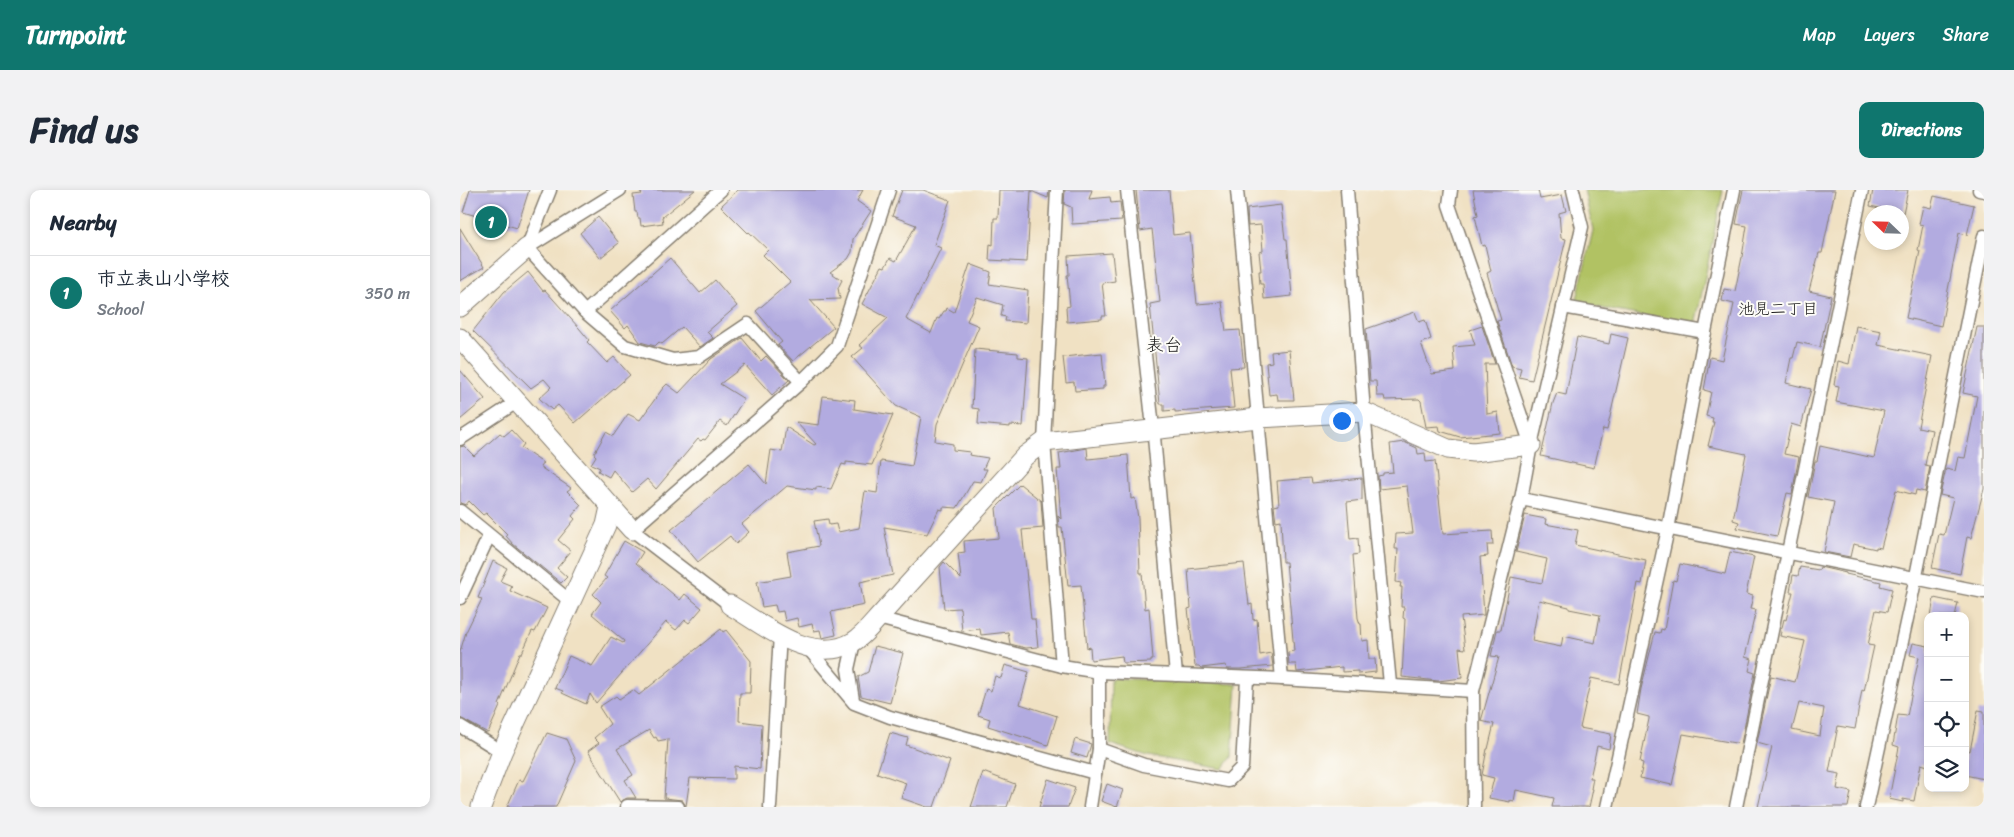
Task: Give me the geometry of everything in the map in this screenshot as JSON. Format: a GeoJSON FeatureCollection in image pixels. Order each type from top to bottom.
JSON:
{"type":"FeatureCollection","features":[{"type":"Feature","properties":{"kind":"street"},"geometry":{"type":"LineString","coordinates":[[527,248],[550,190]]}},
{"type":"Feature","properties":{"kind":"street"},"geometry":{"type":"LineString","coordinates":[[460,307],[527,248],[620,190]]}},
{"type":"Feature","properties":{"kind":"street"},"geometry":{"type":"LineString","coordinates":[[585,312],[721,190]]}},
{"type":"Feature","properties":{"kind":"street"},"geometry":{"type":"LineString","coordinates":[[632,530],[801,382],[837,346],[889,190]]}},
{"type":"Feature","properties":{"kind":"street"},"geometry":{"type":"LineString","coordinates":[[1057,190],[1044,442],[1062,666]]}},
{"type":"Feature","properties":{"kind":"street"},"geometry":{"type":"LineString","coordinates":[[1127,190],[1154,437],[1176,675]]}},
{"type":"Feature","properties":{"kind":"street"},"geometry":{"type":"LineString","coordinates":[[1237,190],[1282,679]]}},
{"type":"Feature","properties":{"kind":"street"},"geometry":{"type":"LineString","coordinates":[[1347,190],[1364,412],[1390,684]]}},
{"type":"Feature","properties":{"kind":"street"},"geometry":{"type":"LineString","coordinates":[[1451,190],[1449,205],[1531,445]]}},
{"type":"Feature","properties":{"kind":"street"},"geometry":{"type":"LineString","coordinates":[[1474,807],[1473,691],[1521,499],[1531,445],[1582,226],[1573,190]]}},
{"type":"Feature","properties":{"kind":"street"},"geometry":{"type":"LineString","coordinates":[[1607,807],[1668,529],[1734,190]]}},
{"type":"Feature","properties":{"kind":"street"},"geometry":{"type":"LineString","coordinates":[[1736,807],[1862,190]]}},
{"type":"Feature","properties":{"kind":"street"},"geometry":{"type":"LineString","coordinates":[[1979,190],[1984,191]]}},
{"type":"Feature","properties":{"kind":"street"},"geometry":{"type":"LineString","coordinates":[[1866,807],[1915,579],[1984,236]]}},
{"type":"Feature","properties":{"kind":"street"},"geometry":{"type":"LineString","coordinates":[[527,248],[585,312],[626,346],[674,360],[699,357],[748,324],[801,382]]}},
{"type":"Feature","properties":{"kind":"street"},"geometry":{"type":"LineString","coordinates":[[1563,307],[1705,332]]}},
{"type":"Feature","properties":{"kind":"street"},"geometry":{"type":"LineString","coordinates":[[460,338],[632,530],[730,605],[780,634],[807,647],[832,650],[854,642],[1025,456],[1044,442],[1258,418],[1364,412],[1448,449],[1473,452],[1531,445]]}},
{"type":"Feature","properties":{"kind":"street"},"geometry":{"type":"LineString","coordinates":[[460,439],[518,401]]}},
{"type":"Feature","properties":{"kind":"street"},"geometry":{"type":"LineString","coordinates":[[1521,499],[1984,592]]}},
{"type":"Feature","properties":{"kind":"street"},"geometry":{"type":"LineString","coordinates":[[481,807],[502,752],[606,525],[610,506]]}},
{"type":"Feature","properties":{"kind":"street"},"geometry":{"type":"LineString","coordinates":[[460,511],[570,601]]}},
{"type":"Feature","properties":{"kind":"street"},"geometry":{"type":"LineString","coordinates":[[460,598],[489,536]]}},
{"type":"Feature","properties":{"kind":"street"},"geometry":{"type":"LineString","coordinates":[[878,618],[1062,666],[1099,672],[1390,684],[1473,691]]}},
{"type":"Feature","properties":{"kind":"street"},"geometry":{"type":"LineString","coordinates":[[770,807],[780,634]]}},
{"type":"Feature","properties":{"kind":"street"},"geometry":{"type":"LineString","coordinates":[[854,642],[848,669],[854,703]]}},
{"type":"Feature","properties":{"kind":"street"},"geometry":{"type":"LineString","coordinates":[[807,647],[854,703],[890,717],[1095,773]]}},
{"type":"Feature","properties":{"kind":"street"},"geometry":{"type":"LineString","coordinates":[[1090,807],[1099,749],[1099,672]]}},
{"type":"Feature","properties":{"kind":"street"},"geometry":{"type":"LineString","coordinates":[[1099,749],[1144,765],[1228,781],[1242,767],[1247,678]]}},
{"type":"Feature","properties":{"kind":"street"},"geometry":{"type":"LineString","coordinates":[[460,726],[502,752]]}},
{"type":"Feature","properties":{"kind":"street"},"geometry":{"type":"LineString","coordinates":[[627,806],[678,807]]}},
{"type":"Feature","properties":{"kind":"green space"},"geometry":{"type":"Polygon","coordinates":[[[1584,190],[1723,190],[1696,321],[1691,325],[1579,304],[1577,299],[1593,230],[1584,190]]]}},
{"type":"Feature","properties":{"kind":"green space"},"geometry":{"type":"Polygon","coordinates":[[[1111,678],[1237,684],[1232,757],[1223,769],[1148,756],[1110,744],[1111,678]]]}},
{"type":"Feature","properties":{"kind":"building"},"geometry":{"type":"Polygon","coordinates":[[[470,190],[529,190],[517,228],[463,212],[470,190]]]}},
{"type":"Feature","properties":{"kind":"building"},"geometry":{"type":"Polygon","coordinates":[[[639,190],[695,190],[662,217],[663,223],[641,226],[640,218],[638,218],[637,212],[635,212],[633,195],[642,194],[639,190]]]}},
{"type":"Feature","properties":{"kind":"building"},"geometry":{"type":"Polygon","coordinates":[[[738,190],[863,190],[857,201],[871,211],[853,239],[852,252],[848,259],[830,272],[842,280],[838,288],[840,299],[810,300],[834,327],[793,361],[778,345],[782,342],[756,311],[790,282],[763,255],[768,250],[721,206],[738,190]]]}},
{"type":"Feature","properties":{"kind":"building"},"geometry":{"type":"Polygon","coordinates":[[[902,190],[923,190],[950,200],[934,245],[941,248],[906,319],[931,333],[937,318],[939,319],[947,308],[954,312],[970,264],[991,272],[989,284],[1028,290],[1026,323],[1005,321],[1006,317],[1001,316],[1003,305],[977,297],[967,321],[979,326],[937,424],[935,441],[953,444],[953,450],[970,452],[969,455],[988,458],[983,469],[987,469],[981,482],[973,481],[957,508],[943,507],[943,510],[939,509],[927,534],[884,527],[893,575],[860,582],[864,605],[831,612],[836,635],[822,638],[820,630],[814,631],[812,624],[799,627],[797,618],[785,621],[783,611],[777,612],[775,605],[762,607],[757,582],[791,576],[787,552],[819,546],[814,521],[828,519],[829,525],[836,524],[838,532],[859,528],[865,491],[877,493],[881,461],[912,466],[921,417],[896,406],[852,357],[863,348],[859,345],[888,318],[862,304],[882,266],[885,267],[890,258],[896,261],[916,225],[892,216],[902,190]]]}},
{"type":"Feature","properties":{"kind":"building"},"geometry":{"type":"Polygon","coordinates":[[[999,190],[1049,190],[1048,198],[1031,191],[1027,262],[989,260],[990,244],[993,245],[994,218],[998,218],[999,190]]]}},
{"type":"Feature","properties":{"kind":"building"},"geometry":{"type":"Polygon","coordinates":[[[1065,190],[1092,190],[1089,199],[1110,197],[1111,203],[1120,202],[1122,221],[1072,224],[1071,207],[1064,204],[1065,190]]]}},
{"type":"Feature","properties":{"kind":"building"},"geometry":{"type":"Polygon","coordinates":[[[1136,190],[1169,190],[1173,235],[1190,233],[1197,304],[1222,302],[1226,331],[1240,330],[1244,367],[1230,368],[1234,408],[1175,412],[1175,410],[1164,411],[1164,404],[1160,404],[1150,304],[1160,302],[1152,229],[1140,231],[1136,190]]]}},
{"type":"Feature","properties":{"kind":"building"},"geometry":{"type":"Polygon","coordinates":[[[1473,190],[1538,190],[1540,199],[1562,195],[1566,211],[1559,213],[1561,238],[1566,239],[1532,380],[1519,377],[1521,368],[1512,366],[1497,321],[1501,320],[1487,273],[1491,271],[1485,245],[1482,246],[1475,216],[1478,215],[1473,190]]]}},
{"type":"Feature","properties":{"kind":"building"},"geometry":{"type":"Polygon","coordinates":[[[1743,190],[1835,190],[1822,253],[1819,253],[1809,291],[1831,296],[1820,347],[1797,342],[1793,358],[1791,358],[1786,383],[1811,389],[1801,427],[1791,424],[1784,454],[1799,457],[1792,494],[1787,493],[1777,536],[1737,528],[1739,522],[1733,520],[1746,454],[1708,446],[1714,422],[1712,422],[1713,418],[1706,416],[1711,392],[1704,390],[1710,357],[1722,360],[1734,304],[1722,301],[1724,289],[1735,291],[1742,257],[1747,226],[1736,224],[1743,190]]]}},
{"type":"Feature","properties":{"kind":"building"},"geometry":{"type":"Polygon","coordinates":[[[1873,190],[1908,190],[1905,205],[1870,205],[1873,190]]]}},
{"type":"Feature","properties":{"kind":"building"},"geometry":{"type":"Polygon","coordinates":[[[1934,196],[1974,205],[1967,235],[1959,233],[1941,326],[1906,318],[1920,251],[1918,250],[1923,225],[1919,224],[1923,206],[1931,208],[1934,196]]]}},
{"type":"Feature","properties":{"kind":"building"},"geometry":{"type":"Polygon","coordinates":[[[1281,205],[1285,239],[1287,239],[1292,296],[1264,299],[1263,284],[1260,284],[1259,271],[1261,271],[1259,252],[1263,251],[1261,225],[1248,226],[1247,209],[1281,205]]]}},
{"type":"Feature","properties":{"kind":"building"},"geometry":{"type":"Polygon","coordinates":[[[598,217],[619,243],[600,258],[580,233],[598,217]]]}},
{"type":"Feature","properties":{"kind":"building"},"geometry":{"type":"Polygon","coordinates":[[[460,228],[484,267],[460,281],[460,228]]]}},
{"type":"Feature","properties":{"kind":"building"},"geometry":{"type":"Polygon","coordinates":[[[1112,253],[1115,281],[1102,283],[1106,316],[1102,316],[1102,319],[1067,322],[1066,307],[1070,306],[1067,275],[1069,275],[1068,256],[1112,253]]]}},
{"type":"Feature","properties":{"kind":"building"},"geometry":{"type":"Polygon","coordinates":[[[670,258],[700,293],[715,280],[737,306],[707,332],[713,338],[700,347],[682,327],[662,344],[659,342],[655,346],[640,342],[628,325],[625,328],[610,311],[670,258]]]}},
{"type":"Feature","properties":{"kind":"building"},"geometry":{"type":"Polygon","coordinates":[[[528,272],[543,291],[545,290],[579,328],[589,340],[587,342],[607,363],[614,357],[630,375],[575,423],[558,405],[552,410],[539,398],[551,387],[544,379],[531,388],[473,331],[504,292],[528,272]]]}},
{"type":"Feature","properties":{"kind":"building"},"geometry":{"type":"Polygon","coordinates":[[[1415,312],[1419,322],[1425,320],[1431,339],[1421,343],[1432,374],[1455,371],[1453,347],[1475,345],[1470,330],[1482,326],[1495,364],[1485,364],[1487,414],[1498,412],[1500,433],[1460,437],[1440,431],[1439,426],[1426,427],[1419,399],[1385,400],[1384,396],[1377,396],[1376,381],[1370,381],[1366,329],[1415,312]]]}},
{"type":"Feature","properties":{"kind":"building"},"geometry":{"type":"Polygon","coordinates":[[[1856,326],[1881,331],[1878,345],[1932,356],[1918,427],[1932,430],[1925,465],[1930,466],[1925,492],[1916,490],[1915,495],[1896,490],[1881,548],[1876,547],[1876,549],[1853,544],[1850,557],[1824,552],[1834,502],[1808,497],[1820,446],[1874,458],[1884,411],[1836,402],[1839,386],[1834,385],[1838,361],[1849,364],[1856,326]]]}},
{"type":"Feature","properties":{"kind":"building"},"geometry":{"type":"Polygon","coordinates":[[[1977,327],[1984,327],[1984,489],[1971,538],[1967,537],[1960,574],[1932,568],[1939,534],[1944,535],[1953,498],[1940,495],[1946,469],[1955,471],[1958,457],[1965,458],[1977,396],[1963,393],[1977,327]]]}},
{"type":"Feature","properties":{"kind":"building"},"geometry":{"type":"Polygon","coordinates":[[[1611,334],[1628,338],[1607,430],[1603,429],[1594,468],[1541,456],[1557,393],[1566,395],[1577,337],[1609,344],[1611,334]]]}},
{"type":"Feature","properties":{"kind":"building"},"geometry":{"type":"Polygon","coordinates":[[[742,338],[761,361],[766,356],[789,380],[772,395],[745,365],[720,384],[744,399],[727,426],[720,421],[705,440],[701,441],[698,439],[656,489],[647,479],[632,492],[613,470],[609,477],[598,471],[600,468],[591,464],[596,456],[594,454],[606,432],[613,436],[628,414],[640,420],[667,384],[679,393],[711,359],[742,338]]]}},
{"type":"Feature","properties":{"kind":"building"},"geometry":{"type":"Polygon","coordinates":[[[975,349],[1018,353],[1018,357],[1028,358],[1023,426],[1010,425],[1010,427],[978,424],[979,409],[972,408],[975,349]]]}},
{"type":"Feature","properties":{"kind":"building"},"geometry":{"type":"Polygon","coordinates":[[[1289,350],[1294,400],[1278,400],[1277,394],[1269,395],[1266,363],[1272,362],[1271,352],[1289,350]]]}},
{"type":"Feature","properties":{"kind":"building"},"geometry":{"type":"Polygon","coordinates":[[[1102,353],[1105,386],[1103,386],[1103,389],[1075,391],[1074,382],[1066,383],[1063,357],[1102,353]]]}},
{"type":"Feature","properties":{"kind":"building"},"geometry":{"type":"Polygon","coordinates":[[[460,370],[485,399],[460,420],[460,370]]]}},
{"type":"Feature","properties":{"kind":"building"},"geometry":{"type":"Polygon","coordinates":[[[823,396],[855,400],[854,409],[893,415],[872,465],[846,462],[846,465],[842,464],[831,489],[816,487],[816,490],[787,486],[742,524],[749,532],[736,544],[730,536],[698,562],[671,530],[749,464],[766,484],[771,450],[782,452],[786,427],[814,445],[816,444],[796,422],[819,425],[823,396]]]}},
{"type":"Feature","properties":{"kind":"building"},"geometry":{"type":"Polygon","coordinates":[[[511,430],[524,444],[521,448],[543,463],[540,467],[571,488],[567,491],[581,505],[572,516],[575,519],[558,540],[571,551],[557,568],[567,577],[561,583],[513,544],[506,536],[507,534],[486,513],[483,515],[469,501],[466,505],[460,503],[460,447],[464,446],[474,456],[500,433],[504,436],[511,430]]]}},
{"type":"Feature","properties":{"kind":"building"},"geometry":{"type":"Polygon","coordinates":[[[1404,442],[1417,448],[1418,454],[1425,453],[1426,462],[1435,461],[1443,534],[1492,531],[1493,545],[1487,545],[1488,556],[1480,557],[1484,615],[1461,617],[1465,649],[1459,648],[1462,678],[1438,681],[1402,677],[1405,619],[1403,618],[1404,607],[1401,607],[1402,587],[1400,587],[1401,583],[1396,582],[1398,549],[1395,549],[1396,534],[1413,533],[1407,486],[1379,489],[1378,476],[1383,475],[1383,473],[1393,472],[1390,444],[1404,442]]]}},
{"type":"Feature","properties":{"kind":"building"},"geometry":{"type":"Polygon","coordinates":[[[1087,448],[1088,459],[1128,455],[1131,499],[1135,498],[1138,518],[1140,573],[1142,573],[1145,609],[1149,608],[1153,660],[1151,662],[1123,663],[1122,656],[1091,660],[1090,647],[1087,648],[1081,585],[1068,586],[1062,527],[1059,527],[1058,516],[1061,519],[1057,469],[1061,469],[1059,453],[1087,448]]]}},
{"type":"Feature","properties":{"kind":"building"},"geometry":{"type":"Polygon","coordinates":[[[1311,478],[1312,483],[1362,478],[1362,500],[1347,502],[1350,539],[1358,538],[1359,554],[1353,555],[1358,618],[1361,624],[1362,641],[1368,640],[1369,659],[1375,659],[1376,672],[1358,674],[1358,671],[1342,672],[1342,667],[1297,672],[1296,664],[1289,664],[1288,652],[1294,651],[1286,562],[1283,562],[1281,520],[1276,521],[1274,506],[1279,505],[1277,481],[1311,478]]]}},
{"type":"Feature","properties":{"kind":"building"},"geometry":{"type":"Polygon","coordinates":[[[1020,484],[1041,501],[1043,528],[1022,530],[1031,619],[1035,619],[1038,647],[1026,648],[1010,644],[1008,632],[981,635],[980,629],[962,631],[960,608],[944,609],[940,567],[944,562],[961,579],[958,553],[965,552],[964,541],[999,538],[996,508],[1020,484]]]}},
{"type":"Feature","properties":{"kind":"building"},"geometry":{"type":"Polygon","coordinates":[[[1525,515],[1546,519],[1545,524],[1578,530],[1575,545],[1646,560],[1642,584],[1638,583],[1619,684],[1591,678],[1580,728],[1611,734],[1609,749],[1597,746],[1590,778],[1593,778],[1591,789],[1593,789],[1589,807],[1552,807],[1554,798],[1516,790],[1514,801],[1489,798],[1494,778],[1482,775],[1494,724],[1481,721],[1499,657],[1491,656],[1497,630],[1501,630],[1511,577],[1542,583],[1547,559],[1516,552],[1525,515]],[[1539,600],[1532,641],[1561,647],[1563,636],[1595,643],[1600,615],[1569,609],[1569,607],[1539,600]]]}},
{"type":"Feature","properties":{"kind":"building"},"geometry":{"type":"Polygon","coordinates":[[[624,541],[643,552],[636,563],[680,600],[685,594],[702,608],[689,623],[685,620],[676,630],[666,622],[596,703],[590,694],[586,704],[555,688],[569,656],[592,666],[611,637],[623,643],[624,641],[592,614],[601,602],[593,594],[607,578],[604,576],[624,541]]]}},
{"type":"Feature","properties":{"kind":"building"},"geometry":{"type":"Polygon","coordinates":[[[1730,552],[1754,557],[1746,594],[1753,596],[1750,609],[1756,610],[1745,657],[1752,659],[1749,671],[1755,673],[1741,744],[1683,734],[1672,785],[1640,778],[1643,763],[1640,762],[1649,719],[1649,717],[1637,714],[1641,689],[1655,632],[1660,633],[1661,629],[1664,630],[1673,580],[1676,581],[1680,564],[1725,574],[1730,552]]]}},
{"type":"Feature","properties":{"kind":"building"},"geometry":{"type":"Polygon","coordinates":[[[493,561],[507,568],[500,581],[512,586],[510,591],[547,608],[535,632],[532,631],[522,653],[520,653],[488,733],[460,718],[460,652],[466,632],[482,599],[478,598],[493,561]]]}},
{"type":"Feature","properties":{"kind":"building"},"geometry":{"type":"Polygon","coordinates":[[[1244,563],[1249,605],[1252,604],[1253,620],[1257,619],[1260,655],[1271,653],[1273,666],[1227,669],[1226,665],[1201,668],[1195,666],[1188,609],[1191,608],[1188,569],[1244,563]]]}},
{"type":"Feature","properties":{"kind":"building"},"geometry":{"type":"Polygon","coordinates":[[[1800,567],[1819,570],[1820,567],[1881,582],[1880,586],[1892,589],[1887,612],[1876,610],[1868,645],[1874,646],[1864,691],[1862,690],[1855,729],[1838,726],[1829,772],[1840,774],[1837,789],[1851,792],[1848,807],[1758,807],[1772,747],[1757,743],[1771,676],[1795,682],[1805,641],[1780,636],[1793,592],[1790,592],[1793,575],[1798,576],[1800,567]],[[1799,703],[1792,730],[1820,736],[1824,708],[1799,703]]]}},
{"type":"Feature","properties":{"kind":"building"},"geometry":{"type":"Polygon","coordinates":[[[1934,598],[1958,603],[1956,612],[1932,612],[1934,598]]]}},
{"type":"Feature","properties":{"kind":"building"},"geometry":{"type":"Polygon","coordinates":[[[721,629],[723,632],[726,630],[751,661],[750,693],[740,693],[739,721],[762,724],[760,769],[734,766],[734,779],[690,778],[686,806],[682,800],[664,798],[668,739],[658,741],[649,730],[617,749],[633,775],[625,780],[636,798],[627,798],[620,802],[588,751],[599,743],[594,738],[610,724],[599,707],[616,696],[619,699],[633,690],[639,695],[721,629]]]}},
{"type":"Feature","properties":{"kind":"building"},"geometry":{"type":"Polygon","coordinates":[[[1913,643],[1924,645],[1924,765],[1921,764],[1914,801],[1903,799],[1903,802],[1889,799],[1899,747],[1893,745],[1898,715],[1907,716],[1919,657],[1910,655],[1913,643]]]}},
{"type":"Feature","properties":{"kind":"building"},"geometry":{"type":"Polygon","coordinates":[[[875,646],[903,653],[890,703],[861,696],[858,677],[868,672],[875,646]]]}},
{"type":"Feature","properties":{"kind":"building"},"geometry":{"type":"Polygon","coordinates":[[[1005,665],[1029,672],[1020,704],[1057,716],[1048,745],[988,726],[990,719],[978,715],[986,689],[991,691],[995,676],[1001,678],[1005,665]]]}},
{"type":"Feature","properties":{"kind":"building"},"geometry":{"type":"Polygon","coordinates":[[[1978,710],[1984,711],[1984,779],[1969,776],[1970,751],[1978,710]]]}},
{"type":"Feature","properties":{"kind":"building"},"geometry":{"type":"Polygon","coordinates":[[[547,733],[566,739],[576,761],[556,807],[507,807],[519,780],[523,781],[547,733]]]}},
{"type":"Feature","properties":{"kind":"building"},"geometry":{"type":"Polygon","coordinates":[[[890,733],[908,738],[906,745],[950,761],[934,807],[927,807],[901,798],[906,783],[877,773],[890,733]]]}},
{"type":"Feature","properties":{"kind":"building"},"geometry":{"type":"Polygon","coordinates":[[[1075,739],[1091,744],[1087,758],[1071,753],[1075,739]]]}},
{"type":"Feature","properties":{"kind":"building"},"geometry":{"type":"Polygon","coordinates":[[[983,772],[1015,784],[1007,807],[971,807],[983,772]]]}},
{"type":"Feature","properties":{"kind":"building"},"geometry":{"type":"Polygon","coordinates":[[[1048,779],[1075,788],[1068,807],[1039,807],[1048,779]]]}},
{"type":"Feature","properties":{"kind":"building"},"geometry":{"type":"Polygon","coordinates":[[[1107,784],[1123,790],[1117,807],[1101,801],[1107,784]]]}},
{"type":"Feature","properties":{"kind":"place","name":"市立表山小学校"},"geometry":{"type":"Point","coordinates":[491,222]}},
{"type":"Feature","properties":{"kind":"district","name":"池見二丁目"},"geometry":{"type":"Point","coordinates":[1778,308]}},
{"type":"Feature","properties":{"kind":"district","name":"表台"},"geometry":{"type":"Point","coordinates":[1164,345]}}]}
